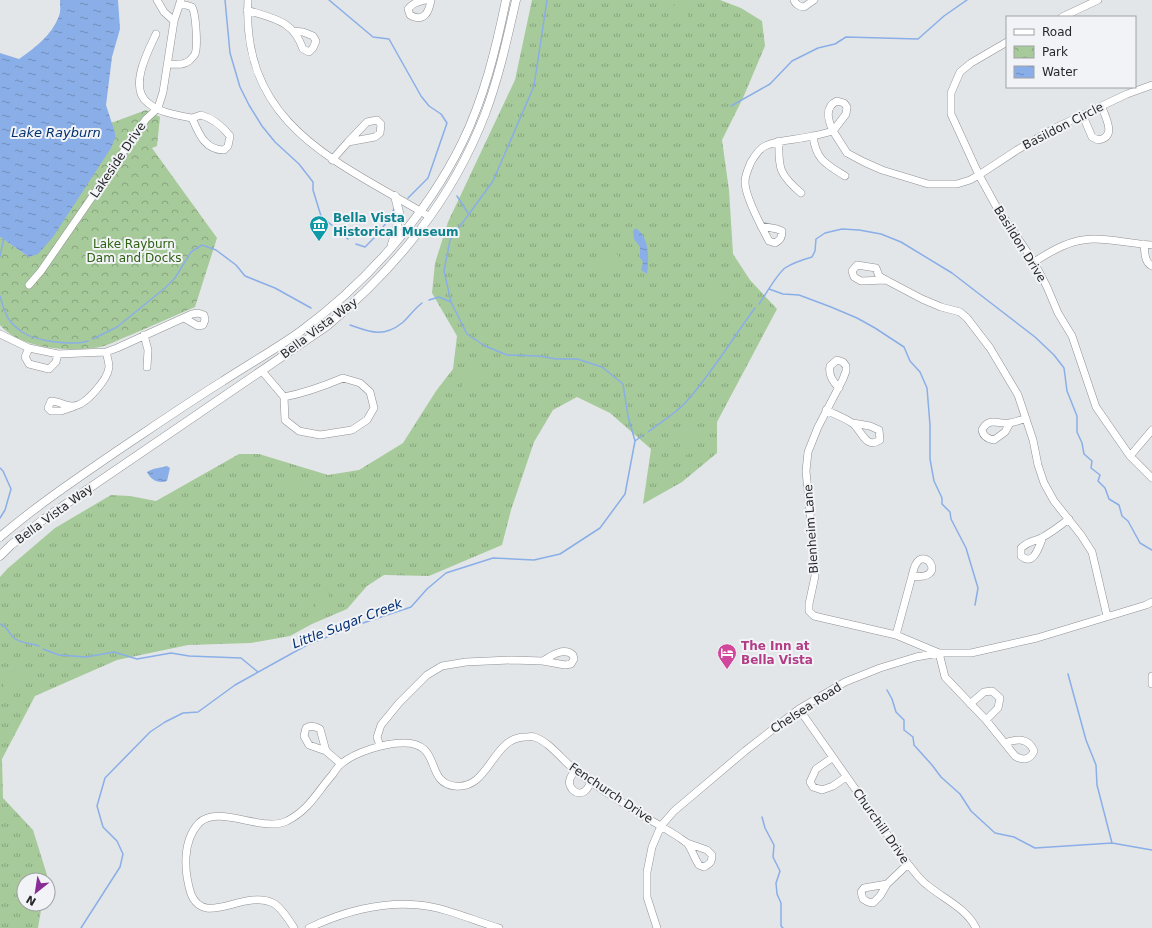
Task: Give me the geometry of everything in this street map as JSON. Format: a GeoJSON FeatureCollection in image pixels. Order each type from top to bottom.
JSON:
{"type":"FeatureCollection","features":[{"type":"Feature","properties":{"kind":"main road","name":"Bella Vista Way"},"geometry":{"type":"LineString","coordinates":[[0,537],[22,518],[63,488],[198,397],[300,331],[350,290],[373,268],[420,211],[442,179],[462,142],[479,102],[493,58],[506,0]]}},
{"type":"Feature","properties":{"kind":"main road","name":"Bella Vista Way"},"geometry":{"type":"LineString","coordinates":[[0,556],[44,519],[327,326],[352,305],[397,260],[430,217],[464,160],[485,114],[500,67],[516,0]]}},
{"type":"Feature","properties":{"kind":"main road"},"geometry":{"type":"LineString","coordinates":[[390,248],[397,228],[399,212],[395,196]]}},
{"type":"Feature","properties":{"kind":"street"},"geometry":{"type":"LineString","coordinates":[[157,0],[164,12],[174,21]]}},
{"type":"Feature","properties":{"kind":"street"},"geometry":{"type":"LineString","coordinates":[[248,0],[247,10],[249,39],[256,70],[274,105],[286,120],[332,160],[430,217]]}},
{"type":"Feature","properties":{"kind":"street"},"geometry":{"type":"LineString","coordinates":[[425,0],[417,1],[412,4],[408,9],[410,15],[414,18],[421,18],[427,14],[431,0]]}},
{"type":"Feature","properties":{"kind":"street"},"geometry":{"type":"LineString","coordinates":[[794,0],[794,2],[800,7],[804,7],[814,0]]}},
{"type":"Feature","properties":{"kind":"street"},"geometry":{"type":"LineString","coordinates":[[1064,16],[1098,0]]}},
{"type":"Feature","properties":{"kind":"street"},"geometry":{"type":"LineString","coordinates":[[167,64],[180,64],[187,62],[195,54],[195,12],[192,7],[180,3]]}},
{"type":"Feature","properties":{"kind":"street","name":"Lakeside Drive"},"geometry":{"type":"LineString","coordinates":[[29,285],[146,119],[158,108],[163,92],[174,21],[180,3]]}},
{"type":"Feature","properties":{"kind":"street"},"geometry":{"type":"LineString","coordinates":[[247,10],[280,21],[290,27],[293,31]]}},
{"type":"Feature","properties":{"kind":"street"},"geometry":{"type":"LineString","coordinates":[[156,34],[145,57],[140,79],[140,90],[144,98],[148,103],[171,114],[192,118],[201,115],[208,117],[230,136],[228,146],[224,150],[216,150],[210,147],[198,132],[192,118]]}},
{"type":"Feature","properties":{"kind":"street","name":"Basildon Drive"},"geometry":{"type":"LineString","coordinates":[[1006,43],[971,63],[960,72],[951,93],[951,114],[979,175],[996,206],[1034,262],[1058,313],[1072,336],[1096,407],[1130,456],[1152,478]]}},
{"type":"Feature","properties":{"kind":"street","name":"Basildon Circle"},"geometry":{"type":"LineString","coordinates":[[812,136],[833,131],[847,153],[864,162],[901,176],[928,184],[957,184],[970,180],[979,175],[1017,150],[1055,128],[1127,94],[1152,85]]}},
{"type":"Feature","properties":{"kind":"street"},"geometry":{"type":"LineString","coordinates":[[1083,116],[1092,136],[1098,140],[1104,139],[1108,136],[1110,128],[1102,107]]}},
{"type":"Feature","properties":{"kind":"street"},"geometry":{"type":"LineString","coordinates":[[761,226],[745,184],[746,172],[754,157],[763,147],[779,141],[812,136],[814,149],[824,162],[845,176]]}},
{"type":"Feature","properties":{"kind":"street"},"geometry":{"type":"LineString","coordinates":[[779,141],[779,159],[782,175],[801,193]]}},
{"type":"Feature","properties":{"kind":"street"},"geometry":{"type":"LineString","coordinates":[[332,160],[348,142]]}},
{"type":"Feature","properties":{"kind":"street"},"geometry":{"type":"LineString","coordinates":[[1034,262],[1056,248],[1076,241],[1094,239],[1148,244],[1146,260],[1148,264],[1152,266]]}},
{"type":"Feature","properties":{"kind":"street"},"geometry":{"type":"LineString","coordinates":[[886,280],[922,299],[941,307],[960,312],[968,318],[990,348],[1018,394],[1033,440],[1038,465],[1044,483],[1054,501],[1069,519],[1092,552],[1107,616]]}},
{"type":"Feature","properties":{"kind":"street"},"geometry":{"type":"LineString","coordinates":[[0,334],[29,348],[58,354],[106,352],[184,318]]}},
{"type":"Feature","properties":{"kind":"street"},"geometry":{"type":"LineString","coordinates":[[144,335],[148,350],[147,367]]}},
{"type":"Feature","properties":{"kind":"street"},"geometry":{"type":"LineString","coordinates":[[29,348],[25,358],[28,364],[48,369],[56,362],[58,354]]}},
{"type":"Feature","properties":{"kind":"street"},"geometry":{"type":"LineString","coordinates":[[73,407],[84,403],[106,377],[109,367],[106,352]]}},
{"type":"Feature","properties":{"kind":"street"},"geometry":{"type":"LineString","coordinates":[[262,370],[284,397],[285,420],[299,431],[320,435],[352,430],[367,420],[374,408],[370,392],[360,383],[343,378],[326,386],[301,394],[284,397]]}},
{"type":"Feature","properties":{"kind":"street","name":"Blenheim Lane"},"geometry":{"type":"LineString","coordinates":[[839,388],[826,410],[808,452],[806,471],[815,576],[809,611],[814,616],[824,619],[896,635],[939,653]]}},
{"type":"Feature","properties":{"kind":"street"},"geometry":{"type":"LineString","coordinates":[[826,410],[853,423]]}},
{"type":"Feature","properties":{"kind":"street"},"geometry":{"type":"LineString","coordinates":[[1010,423],[1026,418]]}},
{"type":"Feature","properties":{"kind":"street"},"geometry":{"type":"LineString","coordinates":[[1130,456],[1152,430]]}},
{"type":"Feature","properties":{"kind":"street"},"geometry":{"type":"LineString","coordinates":[[1043,537],[1069,519]]}},
{"type":"Feature","properties":{"kind":"street"},"geometry":{"type":"LineString","coordinates":[[896,635],[912,576]]}},
{"type":"Feature","properties":{"kind":"street","name":"Chelsea Road"},"geometry":{"type":"LineString","coordinates":[[657,928],[647,898],[647,872],[652,847],[661,826],[674,811],[693,794],[710,782],[745,751],[800,709],[852,679],[880,668],[916,657],[939,653],[971,653],[1037,638],[1107,616],[1146,606],[1152,602]]}},
{"type":"Feature","properties":{"kind":"street"},"geometry":{"type":"LineString","coordinates":[[939,653],[945,677],[986,720],[1005,743]]}},
{"type":"Feature","properties":{"kind":"street"},"geometry":{"type":"LineString","coordinates":[[380,746],[377,737],[381,725],[389,714],[427,676],[442,666],[466,662],[543,661]]}},
{"type":"Feature","properties":{"kind":"street"},"geometry":{"type":"LineString","coordinates":[[1152,676],[1152,684]]}},
{"type":"Feature","properties":{"kind":"street"},"geometry":{"type":"LineString","coordinates":[[970,704],[984,692],[992,691],[1000,698],[998,708],[986,720]]}},
{"type":"Feature","properties":{"kind":"street","name":"Churchill Drive"},"geometry":{"type":"LineString","coordinates":[[800,709],[832,758],[908,864],[926,885],[961,909],[973,921],[976,928]]}},
{"type":"Feature","properties":{"kind":"street","name":"Fenchurch Drive"},"geometry":{"type":"LineString","coordinates":[[294,928],[274,903],[262,900],[246,902],[214,914],[204,913],[195,906],[188,881],[186,846],[191,834],[201,822],[213,816],[267,823],[284,822],[300,814],[315,798],[341,764],[360,753],[380,746],[406,743],[414,744],[423,748],[430,755],[439,778],[446,783],[456,786],[470,783],[481,775],[503,746],[515,738],[535,737],[546,744],[591,782],[687,843]]}},
{"type":"Feature","properties":{"kind":"street"},"geometry":{"type":"LineString","coordinates":[[326,751],[341,764]]}},
{"type":"Feature","properties":{"kind":"street"},"geometry":{"type":"LineString","coordinates":[[832,758],[816,769],[810,782],[813,787],[822,790],[833,786],[846,777]]}},
{"type":"Feature","properties":{"kind":"street"},"geometry":{"type":"LineString","coordinates":[[575,770],[570,780],[570,786],[574,791],[580,793],[586,790],[591,782]]}},
{"type":"Feature","properties":{"kind":"street"},"geometry":{"type":"LineString","coordinates":[[887,884],[908,864]]}},
{"type":"Feature","properties":{"kind":"street"},"geometry":{"type":"LineString","coordinates":[[309,928],[344,913],[399,904],[420,905],[445,911],[499,928]]}},
{"type":"Feature","properties":{"kind":"green space"},"geometry":{"type":"Polygon","coordinates":[[[532,0],[720,0],[741,8],[762,21],[765,46],[743,98],[722,140],[729,190],[733,254],[750,280],[777,309],[717,422],[717,453],[682,482],[643,504],[651,449],[610,413],[577,397],[553,410],[534,442],[511,510],[502,545],[429,576],[384,575],[367,586],[347,609],[312,624],[290,636],[251,643],[188,645],[117,660],[35,696],[2,759],[3,798],[33,830],[46,872],[16,872],[16,912],[41,912],[38,928],[0,928],[0,577],[7,569],[55,528],[111,495],[130,496],[156,501],[239,454],[259,454],[328,475],[359,470],[403,443],[436,391],[453,369],[457,336],[432,293],[435,263],[448,222],[515,80],[532,0]]]}},
{"type":"Feature","properties":{"kind":"green space"},"geometry":{"type":"Polygon","coordinates":[[[677,0],[687,0],[688,2],[688,17],[686,21],[680,24],[676,23],[674,14],[674,6],[677,0]]]}},
{"type":"Feature","properties":{"kind":"green space","name":"Lake Rayburn Dam and Docks"},"geometry":{"type":"Polygon","coordinates":[[[146,110],[160,117],[157,146],[152,148],[217,238],[195,307],[104,346],[78,349],[49,348],[21,340],[9,333],[0,325],[0,237],[29,257],[116,136],[111,123],[146,110]]]}},
{"type":"Feature","properties":{"kind":"green space"},"geometry":{"type":"Polygon","coordinates":[[[607,251],[616,253],[621,259],[621,262],[602,270],[599,269],[596,263],[596,257],[601,252],[607,251]]]}},
{"type":"Feature","properties":{"kind":"green space"},"geometry":{"type":"Polygon","coordinates":[[[720,286],[723,289],[725,296],[722,303],[713,311],[707,307],[708,298],[713,287],[720,286]]]}},
{"type":"Feature","properties":{"kind":"green space"},"geometry":{"type":"Polygon","coordinates":[[[470,371],[483,373],[485,376],[484,380],[477,385],[463,388],[463,378],[470,371]]]}},
{"type":"Feature","properties":{"kind":"green space"},"geometry":{"type":"Polygon","coordinates":[[[687,429],[691,430],[697,438],[694,448],[687,455],[679,450],[682,434],[687,429]]]}},
{"type":"Feature","properties":{"kind":"green space"},"geometry":{"type":"Polygon","coordinates":[[[295,478],[312,483],[314,490],[308,494],[302,494],[289,489],[288,482],[295,478]]]}},
{"type":"Feature","properties":{"kind":"green space"},"geometry":{"type":"Polygon","coordinates":[[[322,587],[326,588],[329,594],[328,612],[324,615],[319,614],[314,599],[316,592],[322,587]]]}},
{"type":"Feature","properties":{"kind":"green space"},"geometry":{"type":"Polygon","coordinates":[[[18,669],[24,670],[26,674],[24,683],[14,690],[4,690],[4,679],[6,676],[18,669]]]}},
{"type":"Feature","properties":{"kind":"water","name":"Lake Rayburn"},"geometry":{"type":"Polygon","coordinates":[[[60,0],[118,0],[120,29],[112,57],[106,105],[116,136],[111,148],[53,237],[38,254],[29,257],[0,237],[0,53],[19,59],[37,46],[56,23],[60,12],[60,0]]]}},
{"type":"Feature","properties":{"kind":"water"},"geometry":{"type":"Polygon","coordinates":[[[635,228],[640,232],[646,242],[648,255],[647,274],[641,270],[643,262],[640,258],[640,247],[634,239],[633,232],[635,228]]]}},
{"type":"Feature","properties":{"kind":"water"},"geometry":{"type":"Polygon","coordinates":[[[167,466],[170,468],[167,481],[155,481],[147,472],[154,469],[167,466]]]}},
{"type":"Feature","properties":{"kind":"waterway"},"geometry":{"type":"LineString","coordinates":[[225,0],[230,53],[240,87],[249,105],[262,126],[275,142],[299,164],[313,182],[313,190],[321,216],[348,239]]}},
{"type":"Feature","properties":{"kind":"waterway"},"geometry":{"type":"LineString","coordinates":[[329,0],[373,37],[389,39],[421,96],[429,106],[441,114],[447,123],[428,178],[408,198]]}},
{"type":"Feature","properties":{"kind":"waterway","name":"Little Sugar Creek"},"geometry":{"type":"LineString","coordinates":[[81,928],[120,867],[123,854],[117,841],[103,827],[97,806],[105,778],[150,732],[183,713],[198,712],[235,685],[307,645],[357,625],[411,607],[427,589],[446,573],[493,558],[534,560],[560,554],[600,528],[625,494],[635,441],[628,416],[623,384],[602,367],[577,359],[507,355],[485,346],[467,334],[451,302],[444,271],[450,240],[493,181],[534,86],[547,0]]}},
{"type":"Feature","properties":{"kind":"waterway"},"geometry":{"type":"LineString","coordinates":[[731,106],[770,84],[792,61],[818,48],[835,44],[846,37],[918,39],[944,16],[967,0]]}},
{"type":"Feature","properties":{"kind":"waterway"},"geometry":{"type":"LineString","coordinates":[[457,196],[468,213]]}},
{"type":"Feature","properties":{"kind":"waterway"},"geometry":{"type":"LineString","coordinates":[[356,244],[365,247],[374,239],[394,209]]}},
{"type":"Feature","properties":{"kind":"waterway"},"geometry":{"type":"LineString","coordinates":[[759,304],[775,279],[785,268],[794,263],[812,257],[815,251],[816,239],[825,233],[842,229],[881,234],[901,242],[952,273],[1035,337],[1054,355],[1064,368],[1067,391],[1077,416],[1077,432],[1082,443],[1084,454],[1092,461],[1091,468],[1100,475],[1098,481],[1105,488],[1109,499],[1119,505],[1122,516],[1128,521],[1140,543],[1152,550]]}},
{"type":"Feature","properties":{"kind":"waterway"},"geometry":{"type":"LineString","coordinates":[[0,256],[4,238]]}},
{"type":"Feature","properties":{"kind":"waterway"},"geometry":{"type":"LineString","coordinates":[[93,339],[117,327],[165,288],[175,278],[191,252],[202,245],[216,250],[236,265],[245,276],[275,288],[311,308]]}},
{"type":"Feature","properties":{"kind":"waterway"},"geometry":{"type":"LineString","coordinates":[[769,289],[783,294],[799,295],[857,318],[904,347],[910,361],[920,372],[927,388],[930,425],[930,459],[934,481],[942,498],[942,504],[950,512],[951,519],[966,548],[978,588],[975,605]]}},
{"type":"Feature","properties":{"kind":"waterway"},"geometry":{"type":"LineString","coordinates":[[0,296],[8,318],[22,332],[36,338],[54,342],[73,343],[88,341]]}},
{"type":"Feature","properties":{"kind":"waterway"},"geometry":{"type":"LineString","coordinates":[[429,300],[439,297],[451,302]]}},
{"type":"Feature","properties":{"kind":"waterway"},"geometry":{"type":"LineString","coordinates":[[350,325],[376,332],[389,331],[402,323],[422,303]]}},
{"type":"Feature","properties":{"kind":"waterway"},"geometry":{"type":"LineString","coordinates":[[648,432],[673,414],[686,402],[713,368],[755,308]]}},
{"type":"Feature","properties":{"kind":"waterway"},"geometry":{"type":"LineString","coordinates":[[635,441],[643,435]]}},
{"type":"Feature","properties":{"kind":"waterway"},"geometry":{"type":"LineString","coordinates":[[0,468],[3,471],[11,489],[5,510],[0,518]]}},
{"type":"Feature","properties":{"kind":"waterway"},"geometry":{"type":"LineString","coordinates":[[0,624],[5,627],[17,640],[39,646]]}},
{"type":"Feature","properties":{"kind":"waterway"},"geometry":{"type":"LineString","coordinates":[[43,649],[59,655],[86,657],[114,652],[137,659],[171,653],[189,656],[241,658],[258,672]]}},
{"type":"Feature","properties":{"kind":"waterway"},"geometry":{"type":"LineString","coordinates":[[1068,674],[1086,740],[1096,765],[1097,785],[1112,843]]}},
{"type":"Feature","properties":{"kind":"waterway"},"geometry":{"type":"LineString","coordinates":[[887,690],[892,699],[896,712],[904,720],[904,730],[913,737],[914,745],[941,777],[960,794],[971,811],[995,833],[1014,837],[1035,848],[1112,843],[1152,850]]}},
{"type":"Feature","properties":{"kind":"waterway"},"geometry":{"type":"LineString","coordinates":[[762,817],[765,828],[774,845],[773,857],[780,871],[776,883],[777,894],[781,903],[781,926],[783,928]]}},
{"type":"Feature","properties":{"kind":"place","name":"Bella Vista Historical Museum"},"geometry":{"type":"Point","coordinates":[319,242]}},
{"type":"Feature","properties":{"kind":"place","name":"The Inn at Bella Vista"},"geometry":{"type":"Point","coordinates":[727,670]}}]}
